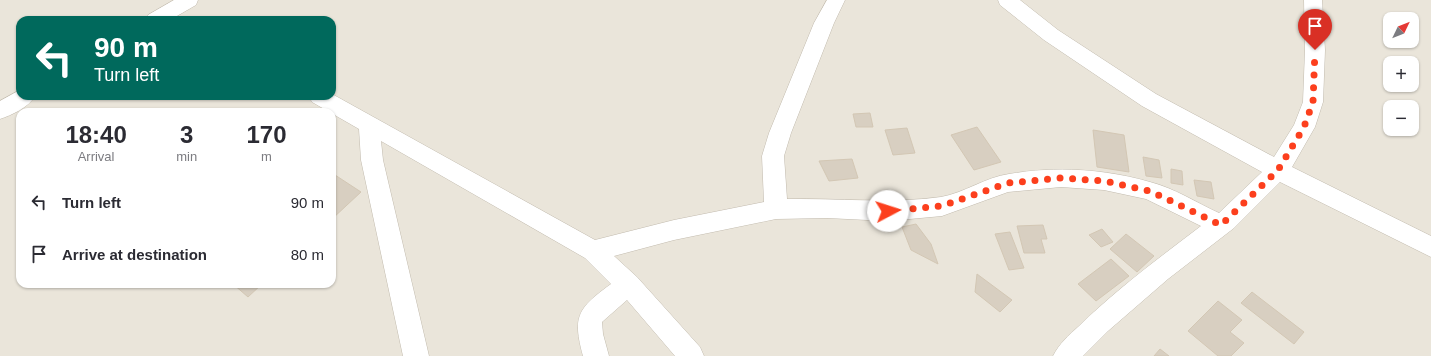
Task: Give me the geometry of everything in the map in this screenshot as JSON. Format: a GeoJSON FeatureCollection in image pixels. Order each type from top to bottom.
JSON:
{"type":"FeatureCollection","features":[{"type":"Feature","properties":{"kind":"street"},"geometry":{"type":"LineString","coordinates":[[776,209],[773,156],[780,133],[824,23],[836,0]]}},
{"type":"Feature","properties":{"kind":"street"},"geometry":{"type":"LineString","coordinates":[[1007,0],[1051,35],[1149,100],[1278,170],[1431,247]]}},
{"type":"Feature","properties":{"kind":"street"},"geometry":{"type":"LineString","coordinates":[[1066,356],[1099,323],[1154,276],[1221,225],[1278,170],[1304,127],[1313,102],[1315,50],[1313,0]]}},
{"type":"Feature","properties":{"kind":"street"},"geometry":{"type":"LineString","coordinates":[[162,16],[181,5],[188,16]]}},
{"type":"Feature","properties":{"kind":"street"},"geometry":{"type":"LineString","coordinates":[[0,111],[18,100]]}},
{"type":"Feature","properties":{"kind":"street"},"geometry":{"type":"LineString","coordinates":[[327,100],[593,251],[629,285],[691,356]]}},
{"type":"Feature","properties":{"kind":"street"},"geometry":{"type":"LineString","coordinates":[[369,125],[372,160],[412,332],[416,356]]}},
{"type":"Feature","properties":{"kind":"street"},"geometry":{"type":"LineString","coordinates":[[593,251],[674,230],[776,209],[827,208],[888,211],[942,206],[1008,183],[1061,178],[1104,181],[1150,191],[1221,225]]}},
{"type":"Feature","properties":{"kind":"street"},"geometry":{"type":"LineString","coordinates":[[596,356],[590,338],[590,320],[596,312],[629,285]]}},
{"type":"Feature","properties":{"kind":"shaded area"},"geometry":{"type":"Polygon","coordinates":[[[0,0],[1431,0],[1431,356],[0,356],[0,0]]]}},
{"type":"Feature","properties":{"kind":"building"},"geometry":{"type":"Polygon","coordinates":[[[870,113],[873,127],[856,127],[853,114],[870,113]]]}},
{"type":"Feature","properties":{"kind":"building"},"geometry":{"type":"Polygon","coordinates":[[[977,127],[1001,162],[974,170],[951,135],[977,127]]]}},
{"type":"Feature","properties":{"kind":"building"},"geometry":{"type":"Polygon","coordinates":[[[907,128],[915,153],[893,155],[885,130],[907,128]]]}},
{"type":"Feature","properties":{"kind":"building"},"geometry":{"type":"Polygon","coordinates":[[[1093,130],[1124,135],[1129,172],[1097,167],[1093,130]]]}},
{"type":"Feature","properties":{"kind":"building"},"geometry":{"type":"Polygon","coordinates":[[[1143,157],[1159,160],[1162,178],[1146,176],[1143,157]]]}},
{"type":"Feature","properties":{"kind":"building"},"geometry":{"type":"Polygon","coordinates":[[[852,159],[858,178],[829,181],[819,161],[852,159]]]}},
{"type":"Feature","properties":{"kind":"building"},"geometry":{"type":"Polygon","coordinates":[[[1171,169],[1182,171],[1183,185],[1171,183],[1171,169]]]}},
{"type":"Feature","properties":{"kind":"building"},"geometry":{"type":"Polygon","coordinates":[[[336,176],[361,192],[336,215],[336,176]]]}},
{"type":"Feature","properties":{"kind":"building"},"geometry":{"type":"Polygon","coordinates":[[[1194,180],[1211,182],[1214,199],[1197,196],[1194,180]]]}},
{"type":"Feature","properties":{"kind":"building"},"geometry":{"type":"Polygon","coordinates":[[[916,224],[931,244],[938,264],[911,250],[902,227],[916,224]]]}},
{"type":"Feature","properties":{"kind":"building"},"geometry":{"type":"Polygon","coordinates":[[[1043,225],[1047,239],[1041,239],[1045,253],[1024,253],[1017,226],[1043,225]]]}},
{"type":"Feature","properties":{"kind":"building"},"geometry":{"type":"Polygon","coordinates":[[[1102,229],[1113,242],[1101,247],[1089,235],[1102,229]]]}},
{"type":"Feature","properties":{"kind":"building"},"geometry":{"type":"Polygon","coordinates":[[[1010,232],[1024,268],[1009,270],[995,234],[1010,232]]]}},
{"type":"Feature","properties":{"kind":"building"},"geometry":{"type":"Polygon","coordinates":[[[1126,234],[1154,256],[1137,272],[1110,249],[1126,234]]]}},
{"type":"Feature","properties":{"kind":"building"},"geometry":{"type":"Polygon","coordinates":[[[1111,259],[1129,276],[1096,301],[1078,284],[1111,259]]]}},
{"type":"Feature","properties":{"kind":"building"},"geometry":{"type":"Polygon","coordinates":[[[977,274],[1012,300],[1000,312],[975,292],[977,274]]]}},
{"type":"Feature","properties":{"kind":"building"},"geometry":{"type":"Polygon","coordinates":[[[238,288],[258,288],[248,297],[238,288]]]}},
{"type":"Feature","properties":{"kind":"building"},"geometry":{"type":"Polygon","coordinates":[[[1252,292],[1304,332],[1294,344],[1241,303],[1252,292]]]}},
{"type":"Feature","properties":{"kind":"building"},"geometry":{"type":"Polygon","coordinates":[[[1218,301],[1242,320],[1230,332],[1244,343],[1231,356],[1218,356],[1188,331],[1218,301]]]}},
{"type":"Feature","properties":{"kind":"building"},"geometry":{"type":"Polygon","coordinates":[[[1160,349],[1169,356],[1154,356],[1160,349]]]}},
{"type":"Feature","properties":{"kind":"route"},"geometry":{"type":"LineString","coordinates":[[888,211],[942,206],[1008,183],[1061,178],[1104,181],[1150,191],[1221,225],[1278,170],[1304,127],[1313,102],[1315,50]]}}]}
